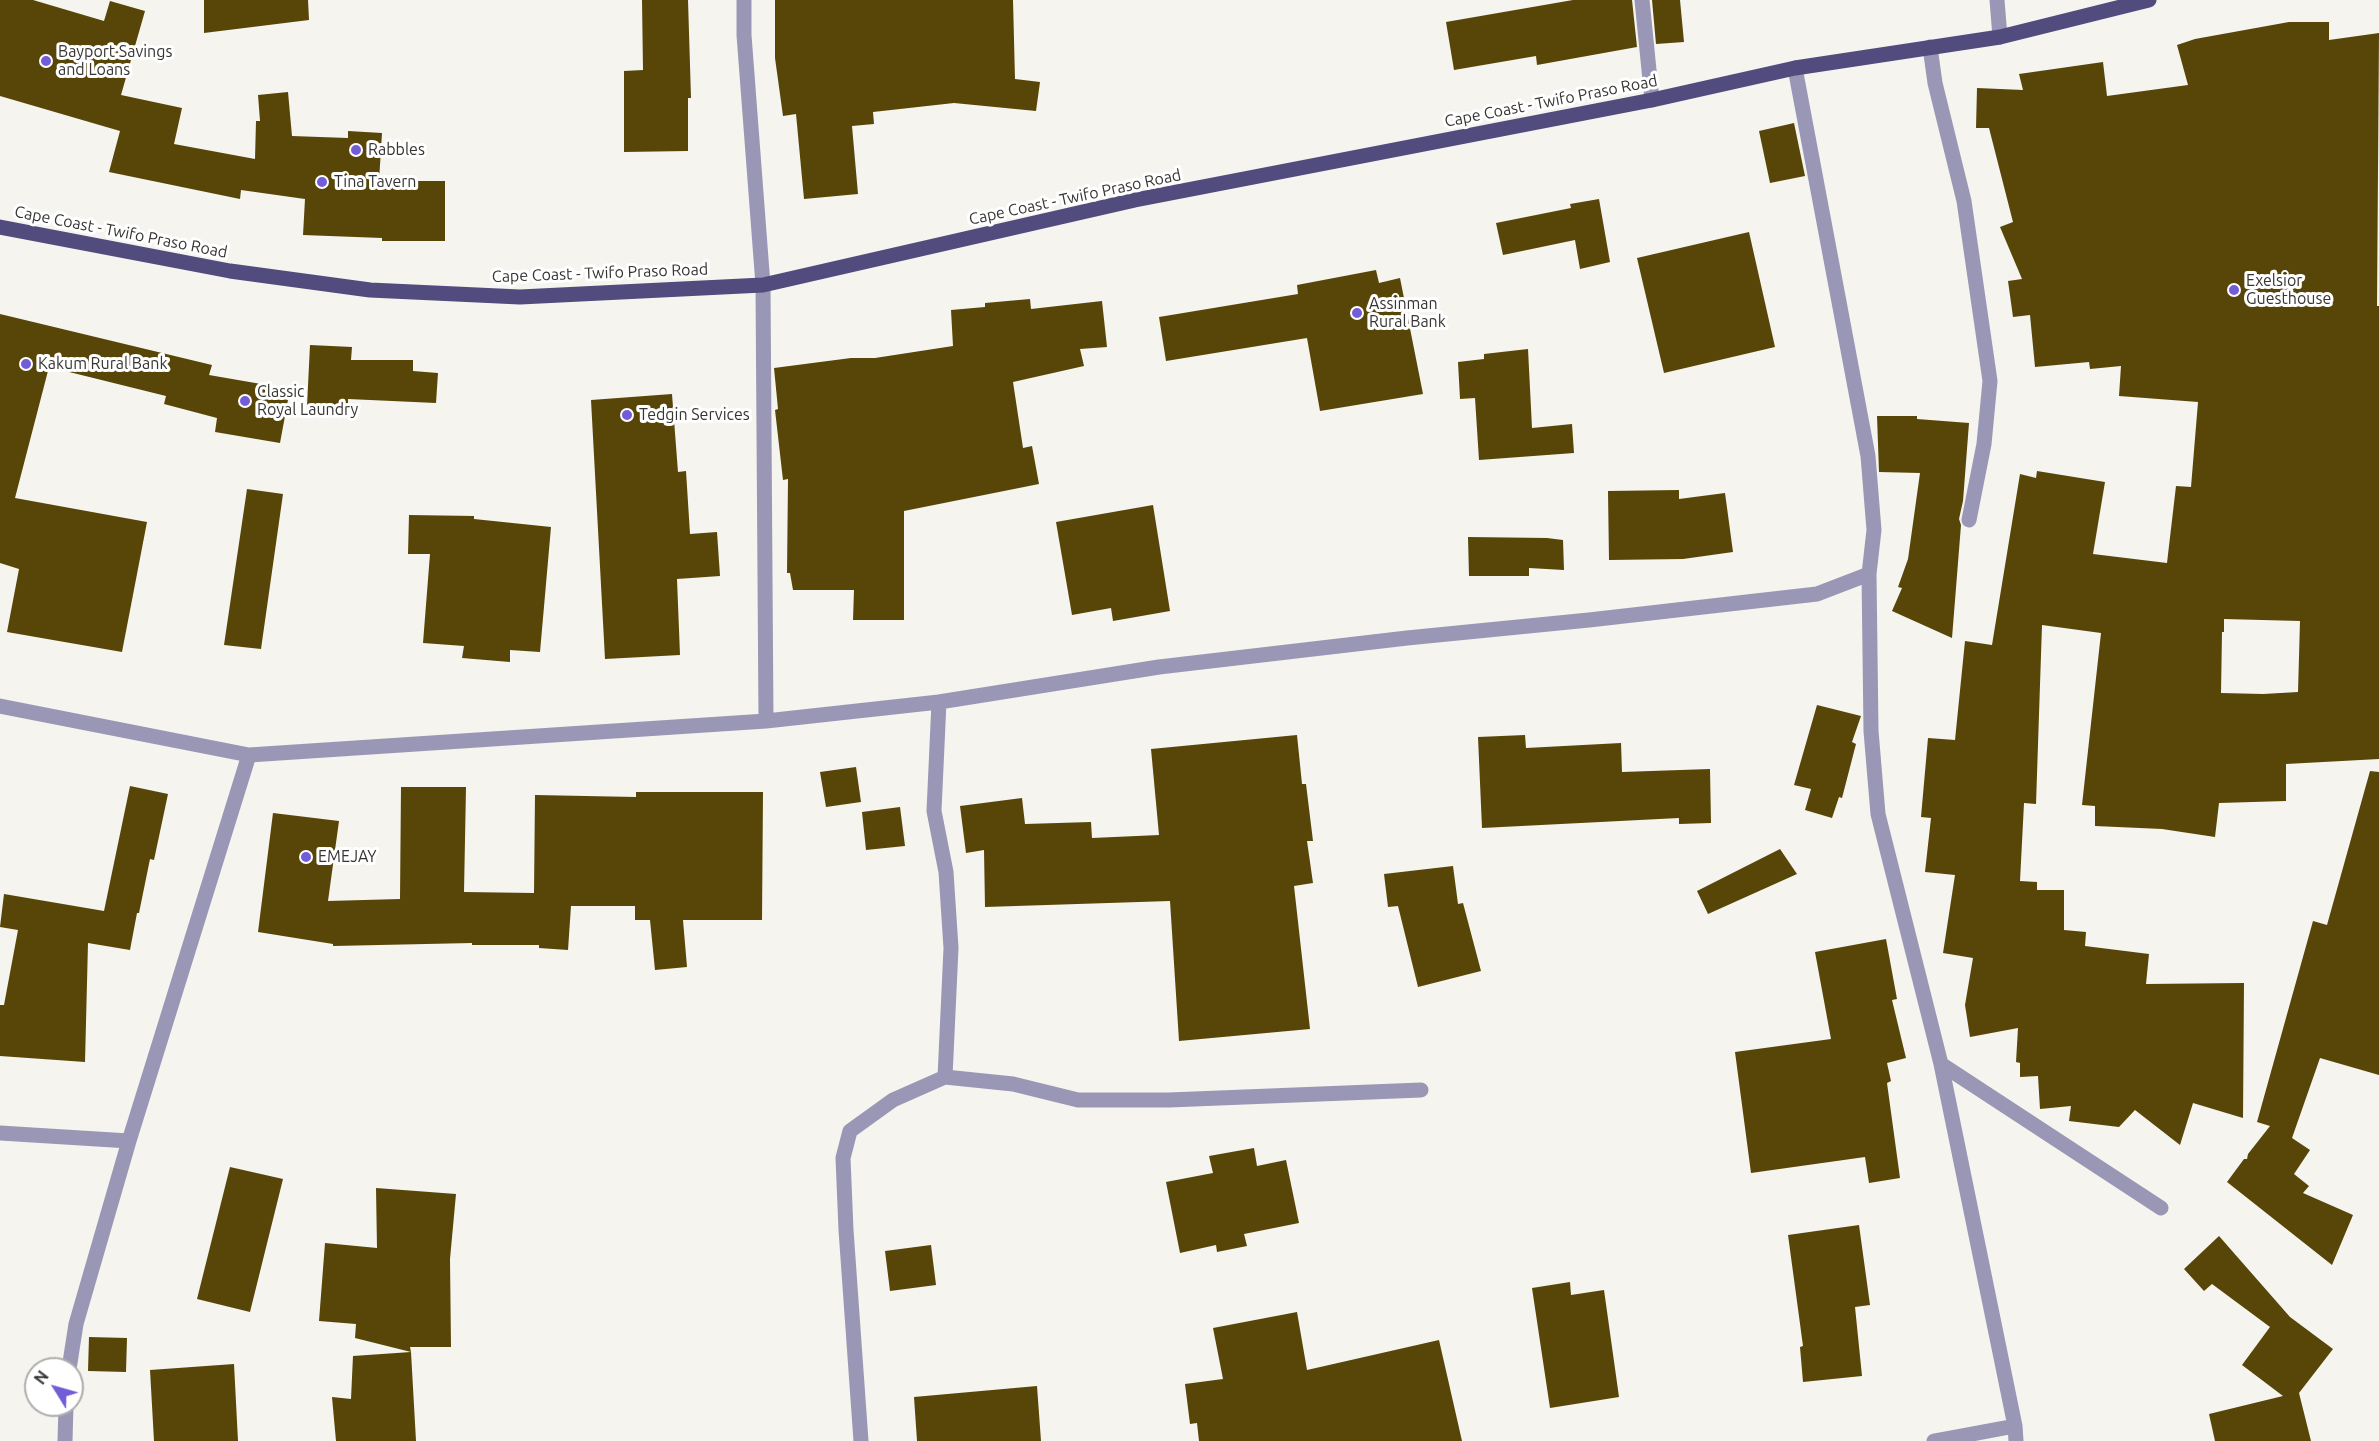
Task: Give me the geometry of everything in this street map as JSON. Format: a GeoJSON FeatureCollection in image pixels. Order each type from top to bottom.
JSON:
{"type":"FeatureCollection","features":[{"type":"Feature","properties":{"kind":"main road","name":"Cape Coast - Twifo Praso Road"},"geometry":{"type":"LineString","coordinates":[[0,227],[230,271],[370,290],[520,297],[763,285],[1135,200],[1652,100],[1795,68],[2000,37],[2149,0]]}},
{"type":"Feature","properties":{"kind":"street"},"geometry":{"type":"LineString","coordinates":[[744,0],[744,35],[763,285],[766,721]]}},
{"type":"Feature","properties":{"kind":"street"},"geometry":{"type":"LineString","coordinates":[[1642,0],[1652,100]]}},
{"type":"Feature","properties":{"kind":"street"},"geometry":{"type":"LineString","coordinates":[[1997,0],[2000,37]]}},
{"type":"Feature","properties":{"kind":"street"},"geometry":{"type":"LineString","coordinates":[[1930,47],[1935,83],[1964,201],[1990,381],[1983,444],[1969,520]]}},
{"type":"Feature","properties":{"kind":"street"},"geometry":{"type":"LineString","coordinates":[[1795,68],[1868,456],[1874,530],[1869,574],[1871,730],[1878,814],[1941,1064],[2016,1434],[1934,1441]]}},
{"type":"Feature","properties":{"kind":"street"},"geometry":{"type":"LineString","coordinates":[[0,706],[249,755],[766,721],[939,702],[1171,666],[1817,594],[1869,574]]}},
{"type":"Feature","properties":{"kind":"street"},"geometry":{"type":"LineString","coordinates":[[939,702],[934,812],[946,872],[951,948],[945,1077]]}},
{"type":"Feature","properties":{"kind":"street"},"geometry":{"type":"LineString","coordinates":[[71,1357],[76,1324],[129,1141],[249,755]]}},
{"type":"Feature","properties":{"kind":"street"},"geometry":{"type":"LineString","coordinates":[[1941,1064],[2161,1208]]}},
{"type":"Feature","properties":{"kind":"street"},"geometry":{"type":"LineString","coordinates":[[861,1441],[843,1158],[850,1131],[893,1100],[945,1077],[1013,1084],[1078,1100],[1169,1100],[1421,1090]]}},
{"type":"Feature","properties":{"kind":"street"},"geometry":{"type":"LineString","coordinates":[[0,1133],[129,1141]]}},
{"type":"Feature","properties":{"kind":"street"},"geometry":{"type":"LineString","coordinates":[[65,1441],[66,1417]]}},
{"type":"Feature","properties":{"kind":"building"},"geometry":{"type":"Polygon","coordinates":[[[0,0],[33,0],[104,21],[110,1],[145,11],[121,95],[182,108],[174,144],[255,159],[256,121],[260,121],[258,95],[288,92],[292,136],[348,138],[348,131],[382,133],[379,181],[445,181],[445,241],[382,241],[382,238],[303,235],[305,199],[241,190],[240,199],[109,172],[120,131],[0,96],[0,0]]]}},
{"type":"Feature","properties":{"kind":"building"},"geometry":{"type":"Polygon","coordinates":[[[204,0],[308,0],[309,20],[204,33],[204,0]]]}},
{"type":"Feature","properties":{"kind":"building"},"geometry":{"type":"Polygon","coordinates":[[[642,0],[688,0],[691,98],[688,98],[688,151],[624,152],[624,71],[643,70],[642,0]]]}},
{"type":"Feature","properties":{"kind":"building"},"geometry":{"type":"Polygon","coordinates":[[[775,0],[1013,0],[1015,79],[1040,82],[1036,111],[954,103],[873,112],[874,124],[852,126],[858,194],[804,199],[796,114],[783,116],[775,58],[775,0]]]}},
{"type":"Feature","properties":{"kind":"building"},"geometry":{"type":"Polygon","coordinates":[[[1573,0],[1632,0],[1637,47],[1537,65],[1536,56],[1454,70],[1446,22],[1573,0]]]}},
{"type":"Feature","properties":{"kind":"building"},"geometry":{"type":"Polygon","coordinates":[[[1652,0],[1680,0],[1684,42],[1656,44],[1652,0]]]}},
{"type":"Feature","properties":{"kind":"building"},"geometry":{"type":"Polygon","coordinates":[[[2289,22],[2329,22],[2329,40],[2379,33],[2377,306],[2379,306],[2379,759],[2286,764],[2286,801],[2219,803],[2215,837],[2162,829],[2095,826],[2095,806],[2082,805],[2101,633],[2042,625],[2036,804],[2024,803],[2020,881],[2037,882],[2037,890],[2064,890],[2064,930],[2086,932],[2085,946],[2149,954],[2146,984],[2244,983],[2243,1118],[2193,1103],[2180,1145],[2135,1110],[2119,1127],[2069,1121],[2071,1106],[2040,1109],[2038,1076],[2020,1077],[2020,1063],[2016,1062],[2018,1028],[1970,1037],[1965,1005],[1973,958],[1943,953],[1955,875],[1925,872],[1931,818],[1921,817],[1928,738],[1955,740],[1965,641],[1992,645],[2020,474],[2036,478],[2037,471],[2105,482],[2093,554],[2167,563],[2176,486],[2191,487],[2198,402],[2119,396],[2121,366],[2090,369],[2089,362],[2035,367],[2030,315],[2013,317],[2008,281],[2022,279],[2000,227],[2013,222],[1989,128],[1976,128],[1977,88],[2023,90],[2019,74],[2103,62],[2107,96],[2188,85],[2177,45],[2195,39],[2289,22]],[[2224,619],[2221,693],[2298,692],[2300,621],[2224,619]]]}},
{"type":"Feature","properties":{"kind":"building"},"geometry":{"type":"Polygon","coordinates":[[[1794,123],[1805,176],[1770,183],[1759,131],[1794,123]]]}},
{"type":"Feature","properties":{"kind":"building"},"geometry":{"type":"Polygon","coordinates":[[[1599,199],[1610,262],[1580,269],[1575,240],[1503,255],[1496,223],[1571,208],[1570,204],[1599,199]]]}},
{"type":"Feature","properties":{"kind":"building"},"geometry":{"type":"Polygon","coordinates":[[[1749,232],[1775,347],[1664,373],[1637,258],[1749,232]]]}},
{"type":"Feature","properties":{"kind":"building"},"geometry":{"type":"Polygon","coordinates":[[[1376,270],[1379,283],[1400,278],[1423,394],[1320,411],[1307,338],[1166,361],[1159,317],[1298,294],[1297,285],[1376,270]]]}},
{"type":"Feature","properties":{"kind":"building"},"geometry":{"type":"Polygon","coordinates":[[[1030,299],[1031,309],[1102,301],[1107,347],[1080,349],[1084,366],[1013,382],[1023,448],[1032,446],[1039,484],[904,511],[904,620],[853,620],[854,590],[793,590],[790,573],[787,573],[788,479],[783,480],[775,410],[778,409],[774,368],[851,358],[875,358],[953,346],[951,310],[985,307],[985,303],[1030,299]]]}},
{"type":"Feature","properties":{"kind":"building"},"geometry":{"type":"Polygon","coordinates":[[[0,314],[212,365],[209,375],[290,389],[280,443],[215,432],[217,418],[164,404],[166,396],[49,367],[15,498],[147,522],[122,652],[7,632],[19,569],[0,563],[0,314]]]}},
{"type":"Feature","properties":{"kind":"building"},"geometry":{"type":"Polygon","coordinates":[[[310,345],[352,347],[351,360],[413,360],[413,371],[438,373],[436,403],[348,399],[348,408],[307,406],[310,345]]]}},
{"type":"Feature","properties":{"kind":"building"},"geometry":{"type":"Polygon","coordinates":[[[1528,349],[1532,428],[1572,424],[1574,453],[1479,460],[1475,398],[1460,399],[1458,362],[1484,359],[1484,354],[1528,349]]]}},
{"type":"Feature","properties":{"kind":"building"},"geometry":{"type":"Polygon","coordinates":[[[672,394],[678,472],[686,471],[690,534],[717,532],[720,576],[677,579],[680,655],[605,659],[591,400],[672,394]]]}},
{"type":"Feature","properties":{"kind":"building"},"geometry":{"type":"Polygon","coordinates":[[[1877,416],[1917,416],[1917,419],[1969,423],[1963,501],[1959,519],[1961,525],[1952,638],[1892,611],[1902,588],[1898,587],[1908,559],[1920,473],[1879,472],[1877,416]]]}},
{"type":"Feature","properties":{"kind":"building"},"geometry":{"type":"Polygon","coordinates":[[[247,489],[283,494],[261,649],[224,645],[247,489]]]}},
{"type":"Feature","properties":{"kind":"building"},"geometry":{"type":"Polygon","coordinates":[[[1679,490],[1679,499],[1725,493],[1733,552],[1683,559],[1609,560],[1608,491],[1679,490]]]}},
{"type":"Feature","properties":{"kind":"building"},"geometry":{"type":"Polygon","coordinates":[[[1153,505],[1170,611],[1113,621],[1111,608],[1072,615],[1056,522],[1153,505]]]}},
{"type":"Feature","properties":{"kind":"building"},"geometry":{"type":"Polygon","coordinates":[[[409,515],[474,516],[474,519],[551,527],[540,652],[510,650],[510,662],[462,658],[464,646],[423,643],[430,554],[408,554],[409,515]]]}},
{"type":"Feature","properties":{"kind":"building"},"geometry":{"type":"Polygon","coordinates":[[[1468,537],[1563,540],[1564,570],[1529,568],[1529,576],[1469,576],[1468,537]]]}},
{"type":"Feature","properties":{"kind":"building"},"geometry":{"type":"Polygon","coordinates":[[[1817,705],[1861,716],[1852,742],[1856,744],[1842,798],[1839,797],[1832,818],[1805,810],[1811,789],[1794,785],[1817,705]]]}},
{"type":"Feature","properties":{"kind":"building"},"geometry":{"type":"Polygon","coordinates":[[[1297,735],[1302,784],[1306,784],[1313,841],[1307,841],[1313,883],[1294,886],[1310,1029],[1179,1041],[1170,901],[985,907],[984,850],[966,853],[960,806],[1022,798],[1025,824],[1091,822],[1092,838],[1159,835],[1151,749],[1297,735]]]}},
{"type":"Feature","properties":{"kind":"building"},"geometry":{"type":"Polygon","coordinates":[[[1525,735],[1526,748],[1621,743],[1622,772],[1710,769],[1711,823],[1679,824],[1679,818],[1482,828],[1478,737],[1525,735]]]}},
{"type":"Feature","properties":{"kind":"building"},"geometry":{"type":"Polygon","coordinates":[[[856,767],[861,802],[826,807],[820,772],[856,767]]]}},
{"type":"Feature","properties":{"kind":"building"},"geometry":{"type":"Polygon","coordinates":[[[2370,771],[2379,772],[2379,1075],[2320,1058],[2292,1138],[2310,1150],[2294,1174],[2309,1186],[2303,1193],[2353,1215],[2332,1265],[2227,1182],[2244,1159],[2247,1159],[2248,1154],[2270,1126],[2257,1122],[2313,921],[2327,925],[2370,771]]]}},
{"type":"Feature","properties":{"kind":"building"},"geometry":{"type":"Polygon","coordinates":[[[130,786],[168,794],[154,860],[150,859],[130,950],[88,943],[85,1062],[0,1056],[0,1005],[4,1005],[18,930],[0,927],[4,894],[104,911],[130,786]]]}},
{"type":"Feature","properties":{"kind":"building"},"geometry":{"type":"Polygon","coordinates":[[[401,787],[466,787],[464,892],[534,893],[535,795],[636,797],[636,792],[763,792],[762,920],[683,920],[687,967],[655,970],[650,920],[635,920],[635,906],[571,906],[568,950],[539,948],[539,945],[472,945],[472,943],[333,946],[333,944],[258,932],[273,813],[339,821],[328,901],[400,899],[401,787]]]}},
{"type":"Feature","properties":{"kind":"building"},"geometry":{"type":"Polygon","coordinates":[[[900,807],[905,846],[866,850],[862,812],[900,807]]]}},
{"type":"Feature","properties":{"kind":"building"},"geometry":{"type":"Polygon","coordinates":[[[1780,849],[1797,874],[1708,914],[1697,891],[1780,849]]]}},
{"type":"Feature","properties":{"kind":"building"},"geometry":{"type":"Polygon","coordinates":[[[1453,866],[1458,904],[1463,903],[1481,971],[1418,987],[1398,906],[1388,907],[1384,874],[1453,866]]]}},
{"type":"Feature","properties":{"kind":"building"},"geometry":{"type":"Polygon","coordinates":[[[1886,939],[1897,999],[1892,1000],[1906,1058],[1887,1063],[1891,1081],[1887,1083],[1900,1178],[1869,1183],[1865,1157],[1751,1173],[1735,1052],[1831,1039],[1815,952],[1886,939]]]}},
{"type":"Feature","properties":{"kind":"building"},"geometry":{"type":"Polygon","coordinates":[[[1254,1148],[1257,1166],[1286,1160],[1299,1223],[1244,1234],[1247,1246],[1217,1252],[1216,1245],[1180,1253],[1166,1182],[1213,1173],[1209,1156],[1254,1148]]]}},
{"type":"Feature","properties":{"kind":"building"},"geometry":{"type":"Polygon","coordinates":[[[230,1167],[283,1179],[250,1312],[197,1299],[230,1167]]]}},
{"type":"Feature","properties":{"kind":"building"},"geometry":{"type":"Polygon","coordinates":[[[376,1188],[456,1194],[450,1259],[451,1347],[410,1347],[411,1352],[355,1338],[356,1324],[319,1321],[325,1243],[377,1248],[376,1188]]]}},
{"type":"Feature","properties":{"kind":"building"},"geometry":{"type":"Polygon","coordinates":[[[1859,1225],[1870,1305],[1855,1307],[1862,1376],[1803,1382],[1800,1347],[1803,1346],[1788,1235],[1859,1225]]]}},
{"type":"Feature","properties":{"kind":"building"},"geometry":{"type":"Polygon","coordinates":[[[2219,1236],[2290,1317],[2333,1349],[2299,1393],[2311,1441],[2215,1441],[2209,1414],[2283,1396],[2242,1365],[2270,1327],[2212,1284],[2204,1291],[2184,1269],[2219,1236]]]}},
{"type":"Feature","properties":{"kind":"building"},"geometry":{"type":"Polygon","coordinates":[[[931,1245],[936,1285],[890,1291],[885,1251],[931,1245]]]}},
{"type":"Feature","properties":{"kind":"building"},"geometry":{"type":"Polygon","coordinates":[[[1570,1282],[1571,1295],[1604,1290],[1619,1397],[1550,1408],[1532,1288],[1570,1282]]]}},
{"type":"Feature","properties":{"kind":"building"},"geometry":{"type":"Polygon","coordinates":[[[1297,1312],[1307,1370],[1439,1340],[1462,1441],[1199,1441],[1197,1423],[1190,1424],[1185,1384],[1223,1379],[1213,1328],[1297,1312]]]}},
{"type":"Feature","properties":{"kind":"building"},"geometry":{"type":"Polygon","coordinates":[[[89,1337],[127,1338],[126,1372],[88,1371],[89,1337]]]}},
{"type":"Feature","properties":{"kind":"building"},"geometry":{"type":"Polygon","coordinates":[[[411,1352],[416,1441],[336,1441],[332,1397],[351,1399],[353,1356],[411,1352]]]}},
{"type":"Feature","properties":{"kind":"building"},"geometry":{"type":"Polygon","coordinates":[[[234,1364],[238,1441],[154,1441],[150,1370],[234,1364]]]}},
{"type":"Feature","properties":{"kind":"building"},"geometry":{"type":"Polygon","coordinates":[[[1037,1386],[1041,1441],[917,1441],[914,1397],[1037,1386]]]}},
{"type":"Feature","properties":{"kind":"place","name":"Bayport Savings and Loans"},"geometry":{"type":"Point","coordinates":[46,61]}},
{"type":"Feature","properties":{"kind":"place","name":"Rabbles"},"geometry":{"type":"Point","coordinates":[356,150]}},
{"type":"Feature","properties":{"kind":"place","name":"Tina Tavern"},"geometry":{"type":"Point","coordinates":[322,182]}},
{"type":"Feature","properties":{"kind":"place","name":"Exelsior Guesthouse"},"geometry":{"type":"Point","coordinates":[2234,290]}},
{"type":"Feature","properties":{"kind":"place","name":"Assinman Rural Bank"},"geometry":{"type":"Point","coordinates":[1357,313]}},
{"type":"Feature","properties":{"kind":"place","name":"Kakum Rural Bank"},"geometry":{"type":"Point","coordinates":[26,364]}},
{"type":"Feature","properties":{"kind":"place","name":"Classic Royal Laundry"},"geometry":{"type":"Point","coordinates":[245,401]}},
{"type":"Feature","properties":{"kind":"place","name":"Tedgin Services"},"geometry":{"type":"Point","coordinates":[627,415]}},
{"type":"Feature","properties":{"kind":"place","name":"EMEJAY"},"geometry":{"type":"Point","coordinates":[306,857]}}]}
